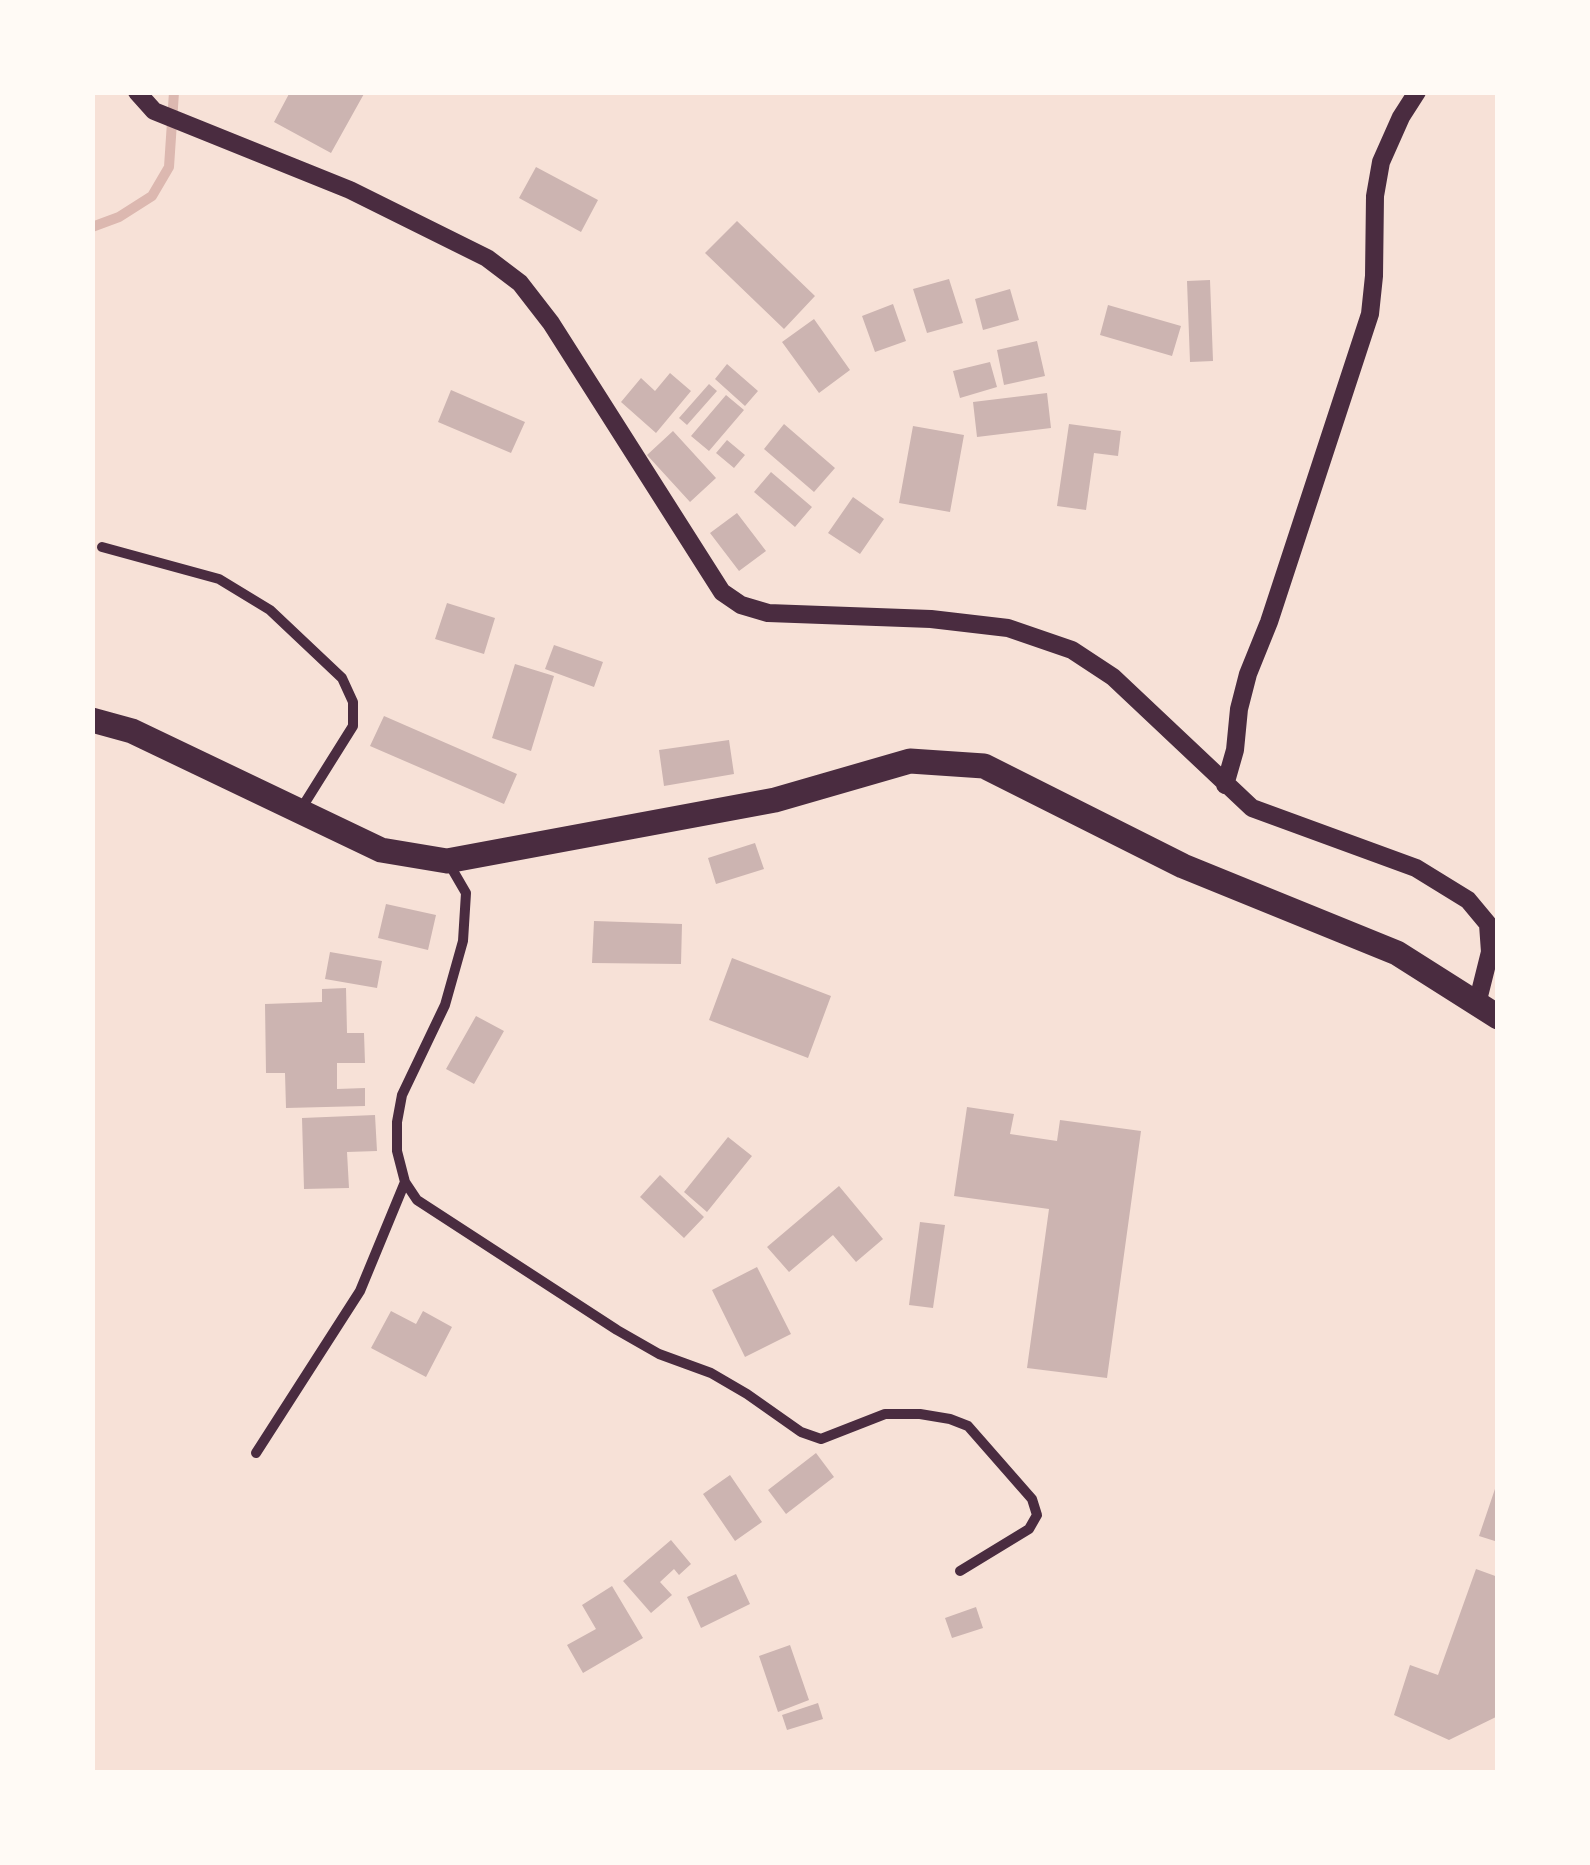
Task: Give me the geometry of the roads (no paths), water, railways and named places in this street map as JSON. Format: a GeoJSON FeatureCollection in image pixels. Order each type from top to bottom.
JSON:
{"type":"FeatureCollection","features":[{"type":"Feature","properties":{"kind":"highway"},"geometry":{"type":"LineString","coordinates":[[92,720],[132,731],[381,850],[448,862],[775,800],[910,761],[984,766],[1183,866],[1397,953],[1488,1011]]}},
{"type":"Feature","properties":{"kind":"street"},"geometry":{"type":"LineString","coordinates":[[137,92],[154,111],[350,190],[487,258],[520,283],[551,323],[722,592],[741,605],[768,613],[931,619],[1008,628],[1072,650],[1112,677],[1252,808],[1416,868],[1468,900],[1488,924],[1488,1011]]}},
{"type":"Feature","properties":{"kind":"street"},"geometry":{"type":"LineString","coordinates":[[1225,785],[1236,750],[1239,709],[1248,674],[1270,622],[1370,314],[1380,162],[1417,92]]}},
{"type":"Feature","properties":{"kind":"street"},"geometry":{"type":"LineString","coordinates":[[102,547],[219,579],[270,610],[342,678],[353,702],[352,726],[300,810]]}},
{"type":"Feature","properties":{"kind":"street"},"geometry":{"type":"LineString","coordinates":[[448,862],[466,893],[463,941],[446,1005],[402,1094],[396,1122],[397,1151],[405,1182],[417,1200],[617,1330],[748,1394],[801,1432],[821,1440],[885,1414],[920,1414],[968,1426],[1032,1499],[1036,1515],[1028,1529],[960,1571]]}},
{"type":"Feature","properties":{"kind":"street"},"geometry":{"type":"LineString","coordinates":[[256,1453],[360,1290],[405,1182]]}},
{"type":"Feature","properties":{"kind":"waterway"},"geometry":{"type":"LineString","coordinates":[[92,227],[119,217],[152,196],[169,167],[174,92]]}}]}
